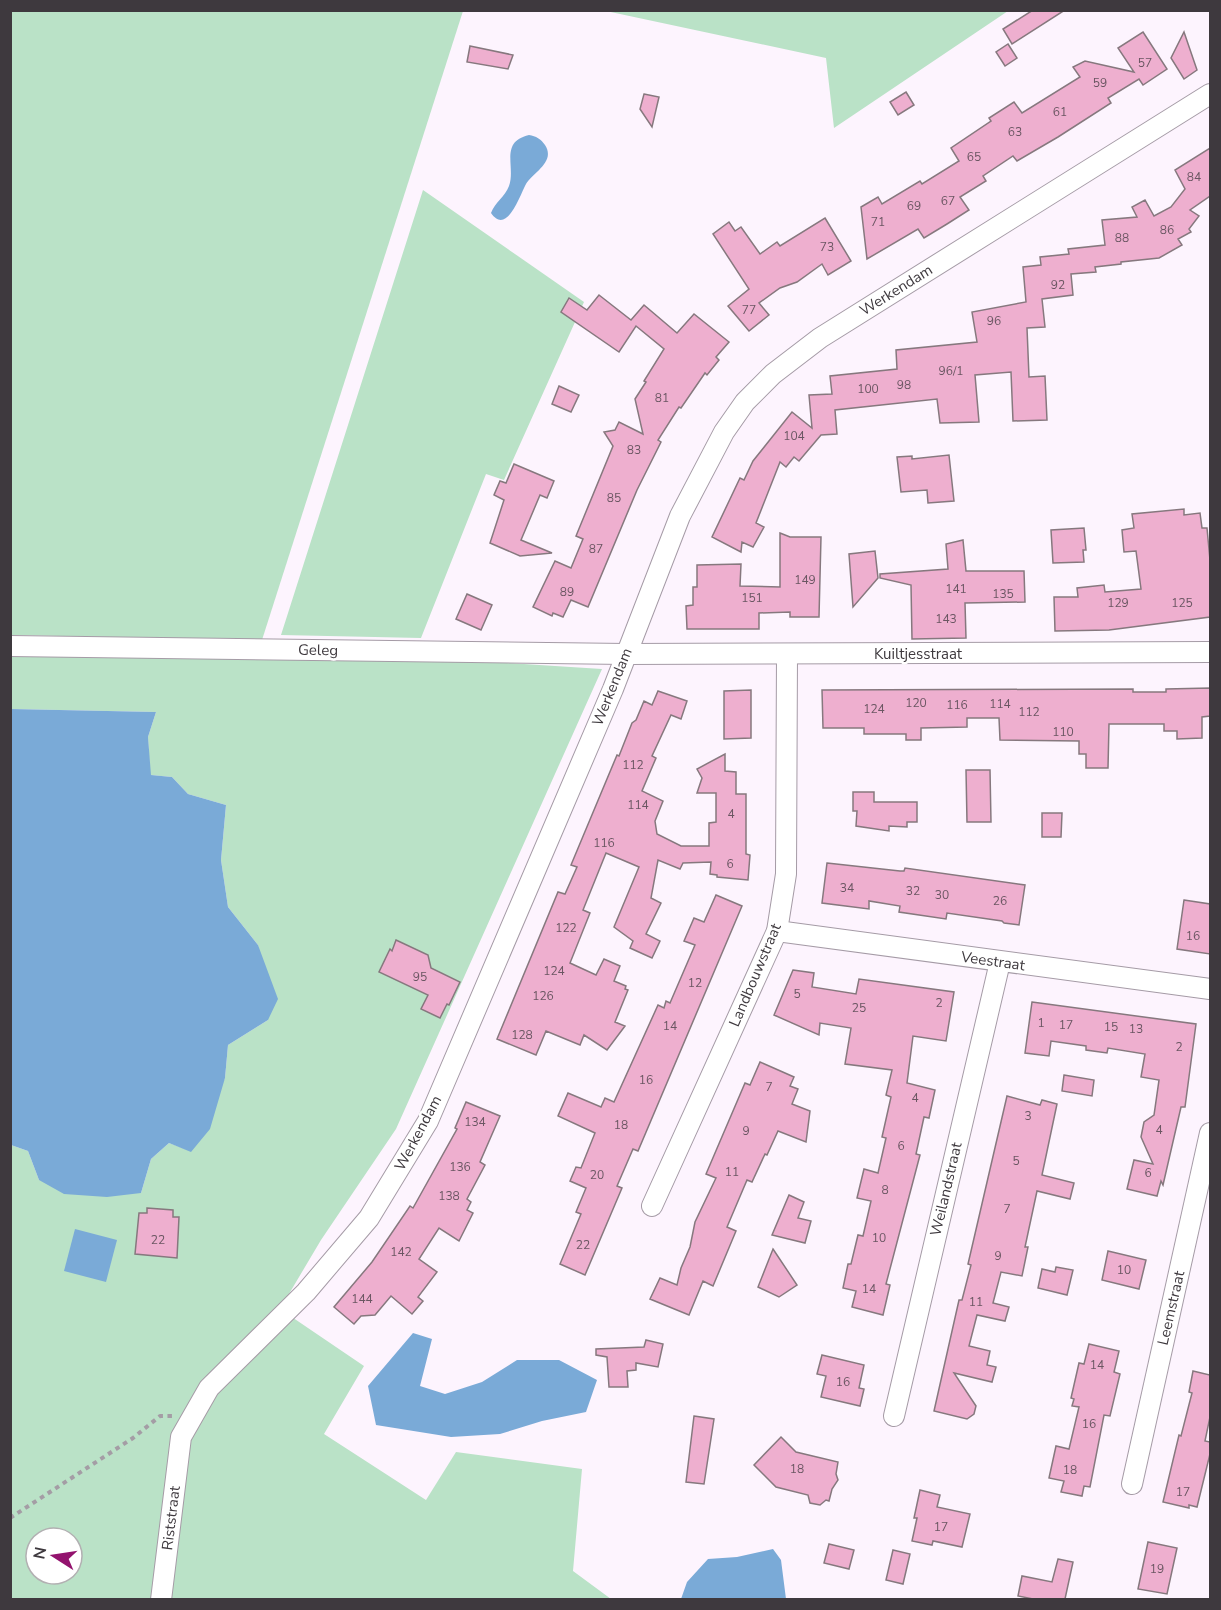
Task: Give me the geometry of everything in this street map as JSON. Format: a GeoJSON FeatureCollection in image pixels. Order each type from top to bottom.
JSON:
{"type":"FeatureCollection","features":[{"type":"Feature","properties":{"kind":"street","name":"Werkendam"},"geometry":{"type":"LineString","coordinates":[[181,1437],[209,1388],[306,1292],[369,1218],[428,1121],[600,720],[680,516],[724,432],[745,402],[774,374],[820,338],[1210,94]]}},
{"type":"Feature","properties":{"kind":"street","name":"Geleg"},"geometry":{"type":"LineString","coordinates":[[10,646],[626,654]]}},
{"type":"Feature","properties":{"kind":"street","name":"Kuiltjesstraat"},"geometry":{"type":"LineString","coordinates":[[626,654],[1210,652]]}},
{"type":"Feature","properties":{"kind":"street","name":"Landbouwstraat"},"geometry":{"type":"LineString","coordinates":[[652,1206],[777,931],[786,874],[787,655]]}},
{"type":"Feature","properties":{"kind":"street","name":"Veestraat"},"geometry":{"type":"LineString","coordinates":[[777,931],[1210,989]]}},
{"type":"Feature","properties":{"kind":"street","name":"Weilandstraat"},"geometry":{"type":"LineString","coordinates":[[894,1416],[1000,962]]}},
{"type":"Feature","properties":{"kind":"street","name":"Leemstraat"},"geometry":{"type":"LineString","coordinates":[[1131,1484],[1210,1133]]}},
{"type":"Feature","properties":{"kind":"street","name":"Riststraat"},"geometry":{"type":"LineString","coordinates":[[161,1599],[181,1437]]}},
{"type":"Feature","properties":{"kind":"path"},"geometry":{"type":"LineString","coordinates":[[10,1518],[133,1438],[160,1416],[193,1416]]}},
{"type":"Feature","properties":{"kind":"green space"},"geometry":{"type":"Polygon","coordinates":[[[1008,10],[834,128],[826,58],[606,11],[1008,10]]]}},
{"type":"Feature","properties":{"kind":"green space"},"geometry":{"type":"Polygon","coordinates":[[[11,11],[463,11],[262,640],[11,635],[11,11]]]}},
{"type":"Feature","properties":{"kind":"green space"},"geometry":{"type":"Polygon","coordinates":[[[423,190],[584,302],[504,480],[486,474],[421,638],[281,635],[423,190]]]}},
{"type":"Feature","properties":{"kind":"green space"},"geometry":{"type":"Polygon","coordinates":[[[11,655],[395,656],[602,669],[396,1129],[321,1240],[280,1309],[364,1366],[324,1434],[426,1500],[456,1452],[582,1469],[573,1571],[611,1599],[11,1599],[11,1145],[28,1151],[39,1180],[141,1193],[151,1159],[169,1143],[191,1151],[225,1078],[228,1045],[268,1020],[258,945],[228,907],[221,860],[226,805],[188,794],[172,777],[150,775],[148,737],[156,712],[11,709],[11,655]]]}},
{"type":"Feature","properties":{"kind":"water"},"geometry":{"type":"Polygon","coordinates":[[[529,135],[538,138],[543,143],[548,151],[548,157],[526,184],[508,217],[502,220],[497,219],[491,213],[509,186],[511,149],[520,138],[529,135]]]}},
{"type":"Feature","properties":{"kind":"water"},"geometry":{"type":"Polygon","coordinates":[[[11,709],[156,712],[148,737],[151,775],[172,777],[188,794],[226,805],[221,860],[228,907],[258,945],[278,999],[268,1020],[228,1045],[225,1078],[210,1129],[191,1152],[169,1143],[151,1159],[141,1193],[107,1197],[64,1194],[39,1180],[28,1151],[11,1145],[11,709]]]}},
{"type":"Feature","properties":{"kind":"water"},"geometry":{"type":"Polygon","coordinates":[[[75,1229],[117,1240],[106,1282],[64,1271],[75,1229]]]}},
{"type":"Feature","properties":{"kind":"water"},"geometry":{"type":"Polygon","coordinates":[[[413,1333],[432,1339],[420,1386],[445,1394],[482,1382],[517,1360],[559,1360],[597,1380],[586,1412],[542,1421],[500,1434],[451,1437],[376,1425],[368,1386],[413,1333]]]}},
{"type":"Feature","properties":{"kind":"water"},"geometry":{"type":"Polygon","coordinates":[[[773,1549],[781,1560],[786,1599],[681,1599],[687,1582],[708,1559],[737,1557],[773,1549]]]}},
{"type":"Feature","properties":{"kind":"building"},"geometry":{"type":"Polygon","coordinates":[[[1033,10],[1065,10],[1012,44],[1003,29],[1033,10]]]}},
{"type":"Feature","properties":{"kind":"building"},"geometry":{"type":"Polygon","coordinates":[[[1143,32],[1167,69],[1143,85],[1139,79],[1108,98],[1111,103],[1058,137],[1017,161],[1013,156],[983,176],[986,181],[960,197],[969,210],[947,224],[924,238],[918,229],[867,259],[861,207],[878,197],[882,204],[920,181],[922,184],[959,161],[951,148],[991,121],[989,118],[1014,102],[1022,113],[1080,77],[1073,67],[1085,61],[1134,72],[1118,48],[1143,32]]]}},
{"type":"Feature","properties":{"kind":"building"},"geometry":{"type":"Polygon","coordinates":[[[1184,32],[1197,70],[1184,79],[1171,58],[1184,32]]]}},
{"type":"Feature","properties":{"kind":"building"},"geometry":{"type":"Polygon","coordinates":[[[1008,44],[1017,58],[1005,66],[996,52],[1008,44]]]}},
{"type":"Feature","properties":{"kind":"building"},"geometry":{"type":"Polygon","coordinates":[[[470,46],[513,55],[508,69],[467,62],[470,46]]]}},
{"type":"Feature","properties":{"kind":"building"},"geometry":{"type":"Polygon","coordinates":[[[906,92],[914,105],[898,115],[890,102],[906,92]]]}},
{"type":"Feature","properties":{"kind":"building"},"geometry":{"type":"Polygon","coordinates":[[[644,94],[659,97],[652,127],[640,109],[644,94]]]}},
{"type":"Feature","properties":{"kind":"building"},"geometry":{"type":"Polygon","coordinates":[[[1210,148],[1210,196],[1190,210],[1199,216],[1189,229],[1191,232],[1178,239],[1182,245],[1159,258],[1121,262],[1121,264],[1095,267],[1096,272],[1071,274],[1073,295],[1042,299],[1045,327],[1027,328],[1029,377],[1045,376],[1047,420],[1013,421],[1011,372],[975,375],[979,422],[940,423],[937,399],[835,410],[837,434],[821,435],[799,461],[794,457],[786,467],[780,462],[756,523],[764,527],[753,547],[742,542],[741,552],[712,537],[740,478],[744,480],[753,461],[792,412],[812,428],[809,395],[832,394],[830,376],[897,369],[896,350],[977,342],[972,312],[1026,302],[1023,267],[1041,265],[1040,257],[1069,254],[1068,249],[1105,245],[1102,220],[1137,217],[1132,207],[1145,200],[1154,216],[1171,207],[1185,189],[1175,170],[1210,148]]]}},
{"type":"Feature","properties":{"kind":"building"},"geometry":{"type":"Polygon","coordinates":[[[825,218],[851,261],[828,275],[822,264],[797,282],[780,288],[759,303],[769,315],[749,331],[728,306],[749,289],[713,234],[729,222],[735,231],[741,227],[760,254],[777,242],[780,246],[825,218]]]}},
{"type":"Feature","properties":{"kind":"building"},"geometry":{"type":"Polygon","coordinates":[[[599,295],[631,320],[644,305],[677,333],[694,314],[729,342],[716,357],[719,360],[707,375],[705,373],[681,408],[679,407],[658,440],[661,442],[637,490],[588,607],[571,600],[563,617],[553,613],[552,616],[533,607],[555,561],[571,568],[583,539],[576,536],[613,446],[604,432],[615,430],[619,422],[643,434],[635,399],[664,349],[636,326],[619,352],[561,312],[569,298],[587,310],[599,295]]]}},
{"type":"Feature","properties":{"kind":"building"},"geometry":{"type":"Polygon","coordinates":[[[559,386],[579,395],[571,412],[552,404],[559,386]]]}},
{"type":"Feature","properties":{"kind":"building"},"geometry":{"type":"Polygon","coordinates":[[[949,455],[954,501],[928,503],[927,490],[901,492],[897,457],[912,456],[912,459],[949,455]]]}},
{"type":"Feature","properties":{"kind":"building"},"geometry":{"type":"Polygon","coordinates":[[[514,464],[554,481],[547,498],[540,495],[521,540],[552,553],[520,556],[490,543],[504,500],[494,495],[500,481],[506,483],[514,464]]]}},
{"type":"Feature","properties":{"kind":"building"},"geometry":{"type":"Polygon","coordinates":[[[1184,509],[1184,515],[1200,513],[1202,528],[1207,528],[1210,560],[1210,617],[1109,630],[1055,631],[1054,597],[1078,597],[1077,588],[1104,585],[1105,592],[1141,589],[1136,551],[1124,552],[1122,530],[1134,528],[1132,514],[1184,509]]]}},
{"type":"Feature","properties":{"kind":"building"},"geometry":{"type":"Polygon","coordinates":[[[1084,528],[1086,550],[1083,550],[1084,562],[1053,563],[1051,530],[1084,528]]]}},
{"type":"Feature","properties":{"kind":"building"},"geometry":{"type":"Polygon","coordinates":[[[780,533],[790,537],[821,537],[819,617],[790,617],[790,612],[759,613],[759,629],[687,629],[686,606],[693,605],[693,587],[697,587],[697,565],[741,564],[740,586],[780,587],[780,533]]]}},
{"type":"Feature","properties":{"kind":"building"},"geometry":{"type":"Polygon","coordinates":[[[963,540],[966,571],[1024,571],[1025,602],[965,603],[966,638],[912,639],[911,585],[880,578],[880,574],[948,569],[946,544],[963,540]]]}},
{"type":"Feature","properties":{"kind":"building"},"geometry":{"type":"Polygon","coordinates":[[[875,551],[878,578],[853,607],[849,554],[875,551]]]}},
{"type":"Feature","properties":{"kind":"building"},"geometry":{"type":"Polygon","coordinates":[[[467,594],[492,605],[481,630],[456,619],[467,594]]]}},
{"type":"Feature","properties":{"kind":"building"},"geometry":{"type":"Polygon","coordinates":[[[1210,688],[1210,716],[1202,717],[1202,738],[1177,739],[1177,731],[1164,731],[1164,724],[1109,724],[1108,768],[1086,768],[1086,754],[1079,754],[1079,741],[1000,740],[999,718],[967,718],[967,727],[921,728],[921,740],[906,740],[906,734],[864,734],[864,728],[823,728],[822,690],[1133,689],[1133,692],[1166,692],[1166,689],[1210,688]]]}},
{"type":"Feature","properties":{"kind":"building"},"geometry":{"type":"Polygon","coordinates":[[[751,690],[751,738],[724,739],[724,691],[751,690]]]}},
{"type":"Feature","properties":{"kind":"building"},"geometry":{"type":"Polygon","coordinates":[[[658,691],[687,701],[681,719],[671,715],[652,756],[656,758],[642,791],[663,801],[655,821],[657,834],[681,846],[709,846],[709,823],[716,822],[716,793],[697,793],[702,778],[697,769],[725,754],[725,771],[736,772],[736,794],[746,794],[746,854],[750,855],[748,880],[717,877],[717,875],[710,874],[711,862],[683,863],[680,869],[658,860],[651,898],[661,903],[646,934],[660,941],[652,958],[630,948],[633,941],[614,927],[639,867],[606,853],[583,910],[590,913],[570,963],[596,975],[604,959],[620,966],[614,981],[626,986],[625,989],[628,990],[615,1022],[625,1026],[607,1050],[584,1035],[580,1045],[546,1031],[536,1055],[497,1039],[558,892],[565,894],[577,867],[571,865],[617,755],[619,756],[632,723],[636,720],[644,701],[652,705],[658,691]]]}},
{"type":"Feature","properties":{"kind":"building"},"geometry":{"type":"Polygon","coordinates":[[[966,770],[990,770],[991,822],[967,822],[966,770]]]}},
{"type":"Feature","properties":{"kind":"building"},"geometry":{"type":"Polygon","coordinates":[[[853,792],[874,792],[874,802],[917,802],[917,822],[907,822],[907,827],[889,826],[889,831],[856,826],[857,811],[853,811],[853,792]]]}},
{"type":"Feature","properties":{"kind":"building"},"geometry":{"type":"Polygon","coordinates":[[[1042,813],[1062,813],[1061,837],[1042,837],[1042,813]]]}},
{"type":"Feature","properties":{"kind":"building"},"geometry":{"type":"Polygon","coordinates":[[[827,863],[900,871],[904,871],[905,868],[1025,885],[1019,925],[947,913],[946,919],[899,912],[900,906],[869,901],[869,909],[822,903],[827,863]]]}},
{"type":"Feature","properties":{"kind":"building"},"geometry":{"type":"Polygon","coordinates":[[[716,895],[742,906],[638,1151],[633,1149],[617,1186],[622,1188],[585,1275],[560,1264],[581,1214],[576,1212],[586,1188],[570,1181],[576,1167],[581,1168],[595,1133],[558,1116],[568,1093],[601,1107],[605,1098],[614,1102],[658,1005],[664,1008],[666,1001],[670,1003],[695,945],[684,941],[694,918],[704,922],[716,895]]]}},
{"type":"Feature","properties":{"kind":"building"},"geometry":{"type":"Polygon","coordinates":[[[1184,900],[1210,904],[1210,954],[1177,949],[1184,900]]]}},
{"type":"Feature","properties":{"kind":"building"},"geometry":{"type":"Polygon","coordinates":[[[396,940],[428,955],[431,968],[460,982],[440,1018],[421,1009],[428,995],[379,972],[396,940]]]}},
{"type":"Feature","properties":{"kind":"building"},"geometry":{"type":"Polygon","coordinates":[[[793,970],[814,973],[812,987],[856,994],[859,979],[954,992],[946,1041],[913,1036],[907,1083],[935,1090],[929,1118],[924,1117],[916,1154],[920,1155],[886,1284],[890,1285],[883,1315],[852,1307],[856,1291],[843,1288],[858,1235],[863,1236],[871,1201],[857,1198],[864,1169],[878,1173],[886,1138],[882,1137],[891,1097],[886,1095],[892,1070],[845,1064],[851,1028],[820,1023],[819,1035],[774,1015],[793,970]]]}},
{"type":"Feature","properties":{"kind":"building"},"geometry":{"type":"Polygon","coordinates":[[[1032,1002],[1196,1024],[1185,1107],[1181,1107],[1163,1185],[1161,1181],[1157,1196],[1127,1189],[1134,1160],[1153,1164],[1141,1137],[1144,1122],[1154,1115],[1159,1080],[1141,1077],[1145,1054],[1108,1048],[1107,1053],[1086,1050],[1086,1046],[1051,1041],[1049,1056],[1025,1053],[1032,1002]]]}},
{"type":"Feature","properties":{"kind":"building"},"geometry":{"type":"Polygon","coordinates":[[[760,1062],[794,1077],[790,1086],[798,1089],[792,1104],[810,1111],[806,1142],[778,1131],[752,1182],[747,1180],[727,1227],[736,1231],[713,1286],[703,1281],[689,1315],[650,1299],[660,1278],[677,1285],[690,1247],[695,1222],[716,1178],[706,1174],[745,1083],[750,1085],[760,1062]]]}},
{"type":"Feature","properties":{"kind":"building"},"geometry":{"type":"Polygon","coordinates":[[[1064,1075],[1094,1080],[1092,1096],[1062,1091],[1064,1075]]]}},
{"type":"Feature","properties":{"kind":"building"},"geometry":{"type":"Polygon","coordinates":[[[1007,1096],[1040,1105],[1042,1100],[1057,1104],[1042,1175],[1074,1183],[1070,1199],[1037,1191],[1025,1247],[1028,1247],[1022,1276],[1001,1272],[993,1303],[1009,1307],[1005,1321],[977,1315],[969,1346],[990,1351],[987,1365],[996,1367],[992,1382],[954,1373],[976,1406],[974,1414],[967,1419],[934,1411],[959,1300],[962,1300],[971,1265],[968,1264],[1007,1096]]]}},
{"type":"Feature","properties":{"kind":"building"},"geometry":{"type":"Polygon","coordinates":[[[466,1102],[500,1116],[480,1162],[485,1165],[467,1199],[471,1202],[467,1210],[473,1213],[459,1241],[439,1228],[419,1259],[437,1272],[418,1297],[423,1301],[412,1314],[391,1296],[375,1315],[361,1316],[354,1324],[334,1307],[372,1262],[410,1206],[413,1208],[457,1129],[455,1128],[466,1102]]]}},
{"type":"Feature","properties":{"kind":"building"},"geometry":{"type":"Polygon","coordinates":[[[789,1195],[804,1202],[798,1218],[811,1221],[805,1243],[772,1235],[789,1195]]]}},
{"type":"Feature","properties":{"kind":"building"},"geometry":{"type":"Polygon","coordinates":[[[147,1208],[173,1210],[173,1217],[179,1217],[177,1258],[135,1254],[139,1213],[147,1213],[147,1208]]]}},
{"type":"Feature","properties":{"kind":"building"},"geometry":{"type":"Polygon","coordinates":[[[773,1249],[797,1285],[779,1297],[758,1287],[773,1249]]]}},
{"type":"Feature","properties":{"kind":"building"},"geometry":{"type":"Polygon","coordinates":[[[1108,1251],[1146,1260],[1139,1289],[1102,1280],[1108,1251]]]}},
{"type":"Feature","properties":{"kind":"building"},"geometry":{"type":"Polygon","coordinates":[[[1056,1267],[1073,1270],[1067,1295],[1038,1288],[1042,1269],[1055,1272],[1056,1267]]]}},
{"type":"Feature","properties":{"kind":"building"},"geometry":{"type":"Polygon","coordinates":[[[646,1340],[663,1344],[658,1367],[636,1363],[636,1370],[627,1371],[628,1387],[609,1387],[607,1357],[596,1355],[596,1349],[644,1347],[646,1340]]]}},
{"type":"Feature","properties":{"kind":"building"},"geometry":{"type":"Polygon","coordinates":[[[1089,1344],[1119,1351],[1114,1372],[1120,1374],[1110,1416],[1104,1415],[1090,1487],[1084,1486],[1082,1496],[1061,1492],[1064,1481],[1049,1478],[1056,1446],[1069,1449],[1079,1407],[1072,1406],[1074,1399],[1071,1398],[1079,1363],[1084,1364],[1089,1344]]]}},
{"type":"Feature","properties":{"kind":"building"},"geometry":{"type":"Polygon","coordinates":[[[822,1355],[864,1365],[859,1388],[864,1389],[860,1406],[821,1397],[826,1376],[817,1374],[822,1355]]]}},
{"type":"Feature","properties":{"kind":"building"},"geometry":{"type":"Polygon","coordinates":[[[1193,1371],[1210,1375],[1210,1417],[1205,1441],[1210,1442],[1210,1454],[1197,1507],[1189,1505],[1189,1508],[1163,1502],[1192,1393],[1189,1392],[1193,1371]]]}},
{"type":"Feature","properties":{"kind":"building"},"geometry":{"type":"Polygon","coordinates":[[[694,1416],[714,1419],[704,1484],[686,1482],[694,1416]]]}},
{"type":"Feature","properties":{"kind":"building"},"geometry":{"type":"Polygon","coordinates":[[[781,1437],[796,1452],[838,1462],[836,1474],[838,1480],[832,1489],[829,1501],[826,1500],[820,1505],[810,1503],[808,1495],[776,1487],[754,1465],[781,1437]]]}},
{"type":"Feature","properties":{"kind":"building"},"geometry":{"type":"Polygon","coordinates":[[[920,1490],[940,1495],[937,1507],[970,1514],[962,1547],[933,1541],[932,1545],[912,1541],[920,1490]]]}},
{"type":"Feature","properties":{"kind":"building"},"geometry":{"type":"Polygon","coordinates":[[[1148,1542],[1177,1548],[1167,1594],[1138,1589],[1148,1542]]]}},
{"type":"Feature","properties":{"kind":"building"},"geometry":{"type":"Polygon","coordinates":[[[829,1544],[854,1550],[849,1569],[824,1563],[829,1544]]]}},
{"type":"Feature","properties":{"kind":"building"},"geometry":{"type":"Polygon","coordinates":[[[893,1550],[910,1554],[903,1584],[886,1580],[893,1550]]]}},
{"type":"Feature","properties":{"kind":"building"},"geometry":{"type":"Polygon","coordinates":[[[1058,1559],[1073,1562],[1065,1599],[1033,1599],[1018,1596],[1022,1576],[1052,1582],[1058,1559]]]}}]}
